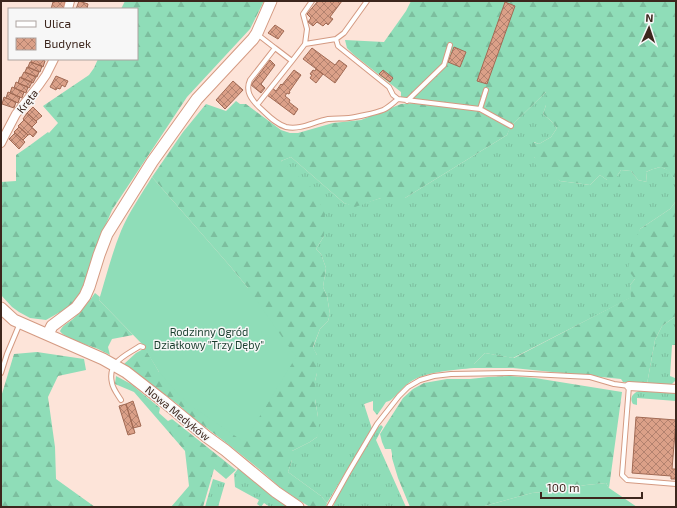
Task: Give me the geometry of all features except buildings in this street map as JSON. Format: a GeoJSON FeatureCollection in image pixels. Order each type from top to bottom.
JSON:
{"type":"FeatureCollection","features":[{"type":"Feature","properties":{"kind":"street"},"geometry":{"type":"LineString","coordinates":[[48,334],[52,326],[76,308],[85,296],[108,234],[152,162],[197,99],[253,39],[271,1]]}},
{"type":"Feature","properties":{"kind":"street","name":"Kręta"},"geometry":{"type":"LineString","coordinates":[[1,143],[4,134],[16,114],[46,75],[54,60]]}},
{"type":"Feature","properties":{"kind":"street","name":"Nowa Medyków"},"geometry":{"type":"LineString","coordinates":[[1,308],[14,320],[103,359],[126,372],[276,492],[298,507]]}},
{"type":"Feature","properties":{"kind":"street"},"geometry":{"type":"LineString","coordinates":[[629,386],[676,389]]}},
{"type":"Feature","properties":{"kind":"lane"},"geometry":{"type":"LineString","coordinates":[[257,105],[305,44],[307,29],[303,14],[312,1]]}},
{"type":"Feature","properties":{"kind":"lane"},"geometry":{"type":"LineString","coordinates":[[305,44],[336,39],[344,33],[367,1]]}},
{"type":"Feature","properties":{"kind":"lane"},"geometry":{"type":"LineString","coordinates":[[257,33],[292,61]]}},
{"type":"Feature","properties":{"kind":"lane"},"geometry":{"type":"LineString","coordinates":[[336,39],[338,46],[389,87],[393,95],[398,100],[480,109],[511,126]]}},
{"type":"Feature","properties":{"kind":"lane"},"geometry":{"type":"LineString","coordinates":[[407,101],[444,65],[450,45]]}},
{"type":"Feature","properties":{"kind":"lane"},"geometry":{"type":"LineString","coordinates":[[275,48],[250,80],[248,85],[249,94],[251,99],[257,105],[277,123],[284,126],[300,127],[328,119],[352,118],[383,110],[398,100]]}},
{"type":"Feature","properties":{"kind":"lane"},"geometry":{"type":"LineString","coordinates":[[480,109],[486,90]]}},
{"type":"Feature","properties":{"kind":"lane"},"geometry":{"type":"LineString","coordinates":[[1,373],[20,323]]}},
{"type":"Feature","properties":{"kind":"lane"},"geometry":{"type":"LineString","coordinates":[[121,400],[112,384],[111,372],[114,365],[120,359],[140,346],[143,347]]}},
{"type":"Feature","properties":{"kind":"lane"},"geometry":{"type":"LineString","coordinates":[[329,507],[377,424],[399,396],[408,387],[420,380],[434,376],[451,374],[511,372],[590,377],[614,384],[629,386],[622,475],[627,480],[676,484]]}},
{"type":"Feature","properties":{"kind":"green space"},"geometry":{"type":"Polygon","coordinates":[[[125,1],[264,1],[250,29],[187,97],[112,210],[78,298],[69,307],[46,320],[30,318],[12,307],[1,295],[1,182],[16,181],[16,155],[48,132],[49,133],[58,123],[43,106],[89,75],[98,60],[138,60],[138,8],[122,8],[125,1]]]}},
{"type":"Feature","properties":{"kind":"green space"},"geometry":{"type":"Polygon","coordinates":[[[411,1],[676,1],[676,181],[666,169],[660,167],[646,172],[647,182],[638,180],[631,171],[621,170],[617,176],[621,188],[611,189],[607,180],[600,175],[590,185],[560,181],[536,166],[535,158],[529,154],[533,142],[539,144],[551,137],[557,128],[543,114],[546,105],[546,92],[510,127],[479,107],[401,98],[401,92],[354,55],[347,48],[345,40],[384,42],[406,11],[411,1]]]}},
{"type":"Feature","properties":{"kind":"green space"},"geometry":{"type":"Polygon","coordinates":[[[546,92],[546,105],[543,114],[557,128],[551,137],[539,144],[534,142],[534,157],[560,181],[590,185],[600,175],[607,180],[617,176],[621,170],[631,171],[638,180],[647,182],[646,172],[661,167],[668,170],[676,181],[676,201],[670,209],[640,229],[635,279],[630,285],[632,297],[513,358],[485,353],[474,364],[474,368],[432,373],[417,378],[407,384],[391,400],[386,402],[377,415],[373,410],[373,401],[364,404],[372,429],[327,503],[321,496],[288,472],[292,460],[292,451],[317,437],[318,417],[315,399],[315,381],[317,373],[317,355],[313,348],[320,329],[328,321],[330,314],[327,296],[323,287],[326,268],[321,254],[316,249],[324,236],[281,161],[291,157],[344,203],[355,206],[381,198],[405,198],[507,135],[510,127],[546,92]]]}},
{"type":"Feature","properties":{"kind":"green space"},"geometry":{"type":"Polygon","coordinates":[[[236,101],[240,104],[246,104],[281,130],[290,133],[298,133],[333,123],[361,120],[401,104],[415,103],[476,110],[510,128],[507,135],[405,198],[381,198],[355,207],[344,203],[291,157],[281,161],[313,189],[325,214],[324,236],[316,249],[321,254],[326,268],[323,287],[327,296],[330,314],[328,321],[320,329],[313,347],[317,355],[315,399],[319,431],[317,437],[292,451],[292,460],[288,472],[321,496],[327,503],[326,507],[310,507],[282,489],[224,441],[189,415],[180,406],[124,364],[136,353],[145,348],[159,372],[248,288],[152,177],[183,132],[206,104],[226,111],[236,101]]]}},
{"type":"Feature","properties":{"kind":"green space","name":"Rodzinny Ogród Działkowy \"Trzy Dęby\""},"geometry":{"type":"Polygon","coordinates":[[[152,177],[248,288],[296,357],[244,442],[190,405],[181,397],[159,372],[142,344],[99,300],[112,256],[124,224],[152,177]]]}},
{"type":"Feature","properties":{"kind":"green space"},"geometry":{"type":"Polygon","coordinates":[[[676,201],[676,316],[662,326],[655,340],[647,384],[623,382],[621,379],[513,368],[474,368],[474,364],[485,353],[514,358],[631,297],[630,285],[635,279],[628,270],[631,254],[640,229],[670,209],[676,201]]]}},
{"type":"Feature","properties":{"kind":"green space"},"geometry":{"type":"Polygon","coordinates":[[[95,293],[100,297],[99,300],[133,335],[112,339],[108,347],[110,355],[67,337],[60,331],[80,312],[95,293]]]}},
{"type":"Feature","properties":{"kind":"green space"},"geometry":{"type":"Polygon","coordinates":[[[676,316],[676,345],[672,345],[670,376],[675,378],[675,381],[671,385],[647,384],[655,340],[662,326],[676,316]]]}},
{"type":"Feature","properties":{"kind":"green space"},"geometry":{"type":"Polygon","coordinates":[[[37,352],[84,359],[86,370],[58,376],[48,397],[55,447],[56,479],[95,507],[1,507],[1,397],[14,354],[37,352]]]}},
{"type":"Feature","properties":{"kind":"green space"},"geometry":{"type":"Polygon","coordinates":[[[116,376],[131,384],[160,408],[159,413],[168,421],[172,419],[236,470],[226,479],[214,469],[203,507],[171,507],[189,486],[185,451],[134,392],[115,384],[116,376]]]}},
{"type":"Feature","properties":{"kind":"green space"},"geometry":{"type":"Polygon","coordinates":[[[510,376],[535,378],[622,392],[609,488],[606,483],[532,493],[481,507],[410,507],[398,478],[391,449],[385,449],[380,434],[403,398],[413,389],[424,383],[447,379],[510,376]]]}},
{"type":"Feature","properties":{"kind":"green space"},"geometry":{"type":"Polygon","coordinates":[[[639,391],[676,393],[676,401],[637,398],[637,405],[633,404],[631,400],[632,396],[639,391]]]}},
{"type":"Feature","properties":{"kind":"green space"},"geometry":{"type":"Polygon","coordinates":[[[381,425],[383,427],[376,440],[406,507],[333,507],[339,492],[370,439],[381,425]]]}},
{"type":"Feature","properties":{"kind":"green space"},"geometry":{"type":"Polygon","coordinates":[[[240,466],[291,507],[270,507],[264,503],[261,507],[257,504],[259,500],[235,487],[234,474],[240,466]]]}},
{"type":"Feature","properties":{"kind":"green space"},"geometry":{"type":"Polygon","coordinates":[[[213,479],[225,483],[218,507],[205,507],[213,479]]]}},
{"type":"Feature","properties":{"kind":"green space"},"geometry":{"type":"Polygon","coordinates":[[[606,483],[609,488],[637,507],[481,507],[532,493],[606,483]]]}}]}
